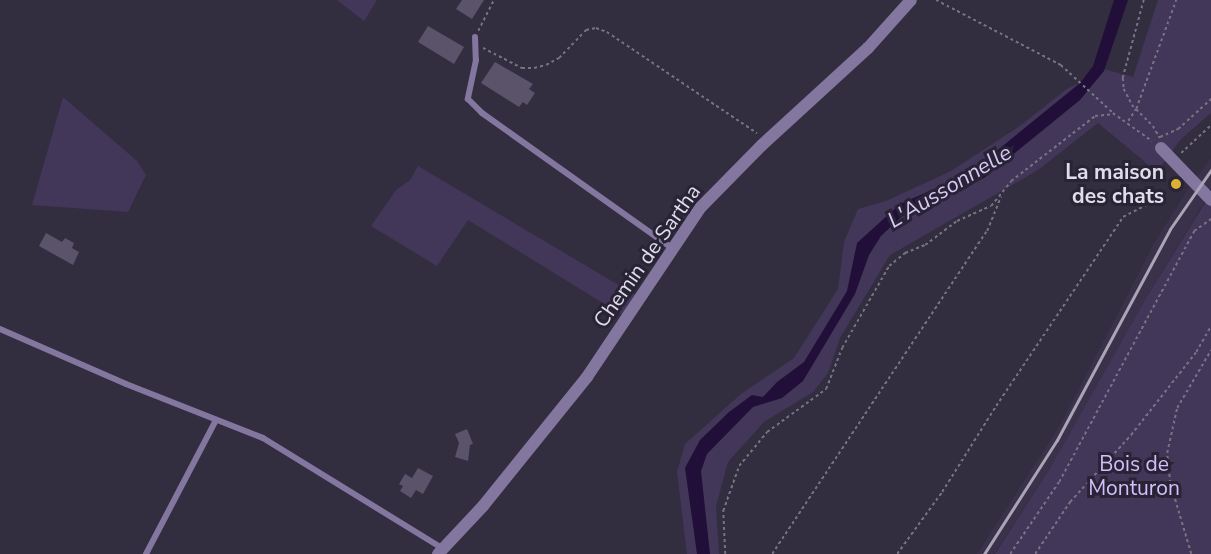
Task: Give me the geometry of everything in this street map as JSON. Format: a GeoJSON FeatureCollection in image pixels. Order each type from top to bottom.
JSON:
{"type":"FeatureCollection","features":[{"type":"Feature","properties":{"kind":"street","name":"Chemin de Sartha"},"geometry":{"type":"LineString","coordinates":[[440,551],[483,506],[587,377],[701,207],[762,145],[867,48],[911,0]]}},
{"type":"Feature","properties":{"kind":"street"},"geometry":{"type":"LineString","coordinates":[[1161,142],[1173,160],[1211,200]]}},
{"type":"Feature","properties":{"kind":"lane"},"geometry":{"type":"LineString","coordinates":[[476,37],[476,60],[468,99],[482,113],[672,248]]}},
{"type":"Feature","properties":{"kind":"lane"},"geometry":{"type":"LineString","coordinates":[[0,329],[126,384],[263,438],[440,551]]}},
{"type":"Feature","properties":{"kind":"lane"},"geometry":{"type":"LineString","coordinates":[[146,554],[216,420]]}},
{"type":"Feature","properties":{"kind":"path"},"geometry":{"type":"LineString","coordinates":[[494,0],[476,37],[483,48],[499,57],[522,68],[546,65],[559,58],[586,30],[596,28],[607,32],[758,134],[762,145]]}},
{"type":"Feature","properties":{"kind":"path"},"geometry":{"type":"LineString","coordinates":[[936,0],[1061,65],[1115,114],[1161,142]]}},
{"type":"Feature","properties":{"kind":"path"},"geometry":{"type":"LineString","coordinates":[[1144,0],[1123,78],[1126,96],[1161,142]]}},
{"type":"Feature","properties":{"kind":"path"},"geometry":{"type":"LineString","coordinates":[[1128,121],[1136,109],[1176,0]]}},
{"type":"Feature","properties":{"kind":"path"},"geometry":{"type":"LineString","coordinates":[[1161,142],[1211,99]]}},
{"type":"Feature","properties":{"kind":"path"},"geometry":{"type":"LineString","coordinates":[[725,554],[723,511],[738,466],[767,432],[826,389],[842,348],[890,266],[905,253],[925,245],[957,221],[991,206],[1011,181],[1074,130],[1095,116],[1115,114]]}},
{"type":"Feature","properties":{"kind":"path"},"geometry":{"type":"LineString","coordinates":[[1173,160],[1211,125]]}},
{"type":"Feature","properties":{"kind":"path"},"geometry":{"type":"LineString","coordinates":[[772,554],[987,231],[1002,194]]}},
{"type":"Feature","properties":{"kind":"path"},"geometry":{"type":"LineString","coordinates":[[897,554],[949,482],[996,406],[1123,218],[1147,205]]}},
{"type":"Feature","properties":{"kind":"path"},"geometry":{"type":"LineString","coordinates":[[1010,554],[1059,482],[1194,231],[1211,219]]}},
{"type":"Feature","properties":{"kind":"path"},"geometry":{"type":"LineString","coordinates":[[1035,554],[1070,502],[1131,435],[1196,352],[1211,326]]}},
{"type":"Feature","properties":{"kind":"path"},"geometry":{"type":"LineString","coordinates":[[1191,554],[1170,483],[1167,453],[1177,408],[1211,350]]}},
{"type":"Feature","properties":{"kind":"shaded area"},"geometry":{"type":"Polygon","coordinates":[[[1211,158],[1211,188],[1204,202],[1145,300],[1049,470],[994,554],[977,554],[1059,427],[1156,240],[1190,186],[1211,158]]]}},
{"type":"Feature","properties":{"kind":"green space"},"geometry":{"type":"Polygon","coordinates":[[[337,0],[377,0],[364,21],[337,0]]]}},
{"type":"Feature","properties":{"kind":"green space"},"geometry":{"type":"Polygon","coordinates":[[[1158,0],[1211,0],[1211,113],[1180,140],[1157,172],[1098,123],[1038,170],[890,255],[840,338],[828,373],[813,392],[764,422],[728,462],[716,506],[719,554],[687,554],[677,472],[685,444],[741,394],[794,358],[838,289],[844,242],[858,209],[886,201],[951,171],[1020,126],[1068,88],[1080,83],[1093,66],[1133,77],[1158,0]]]}},
{"type":"Feature","properties":{"kind":"green space"},"geometry":{"type":"Polygon","coordinates":[[[63,97],[137,161],[146,175],[128,212],[32,205],[63,97]]]}},
{"type":"Feature","properties":{"kind":"green space"},"geometry":{"type":"Polygon","coordinates":[[[418,166],[637,296],[624,316],[468,220],[437,266],[371,226],[396,190],[410,180],[418,166]]]}},
{"type":"Feature","properties":{"kind":"green space","name":"Bois de Monturon"},"geometry":{"type":"Polygon","coordinates":[[[1211,193],[1211,554],[995,554],[1049,470],[1145,300],[1211,193]]]}},
{"type":"Feature","properties":{"kind":"water","name":"L'Aussonnelle"},"geometry":{"type":"Polygon","coordinates":[[[1114,0],[1128,0],[1104,71],[1080,100],[984,178],[901,217],[881,236],[869,255],[855,294],[803,381],[782,398],[753,407],[707,454],[701,471],[710,554],[697,554],[685,468],[700,440],[729,412],[752,395],[763,397],[777,382],[804,362],[847,291],[857,243],[900,204],[968,174],[1080,83],[1093,66],[1114,0]]]}},
{"type":"Feature","properties":{"kind":"building"},"geometry":{"type":"Polygon","coordinates":[[[462,0],[484,0],[472,19],[456,9],[462,0]]]}},
{"type":"Feature","properties":{"kind":"building"},"geometry":{"type":"Polygon","coordinates":[[[428,26],[464,47],[454,64],[418,42],[428,26]]]}},
{"type":"Feature","properties":{"kind":"building"},"geometry":{"type":"Polygon","coordinates":[[[495,62],[533,84],[529,89],[535,93],[527,105],[523,102],[519,107],[481,83],[495,62]]]}},
{"type":"Feature","properties":{"kind":"building","name":"La maison des chats"},"geometry":{"type":"Polygon","coordinates":[[[1174,178],[1183,184],[1179,191],[1169,184],[1174,178]]]}},
{"type":"Feature","properties":{"kind":"building"},"geometry":{"type":"Polygon","coordinates":[[[46,233],[62,242],[65,238],[74,243],[72,248],[79,252],[73,265],[39,246],[46,233]]]}},
{"type":"Feature","properties":{"kind":"building"},"geometry":{"type":"Polygon","coordinates":[[[467,429],[473,444],[470,445],[468,461],[455,457],[459,443],[455,434],[467,429]]]}},
{"type":"Feature","properties":{"kind":"building"},"geometry":{"type":"Polygon","coordinates":[[[418,468],[433,476],[423,494],[416,490],[411,498],[400,491],[403,486],[399,484],[405,474],[412,478],[418,468]]]}},
{"type":"Feature","properties":{"kind":"railway"},"geometry":{"type":"LineString","coordinates":[[984,554],[1057,440],[1170,229],[1211,170]]}},
{"type":"Feature","properties":{"kind":"place","name":"La maison des chats"},"geometry":{"type":"Point","coordinates":[1176,184]}}]}
